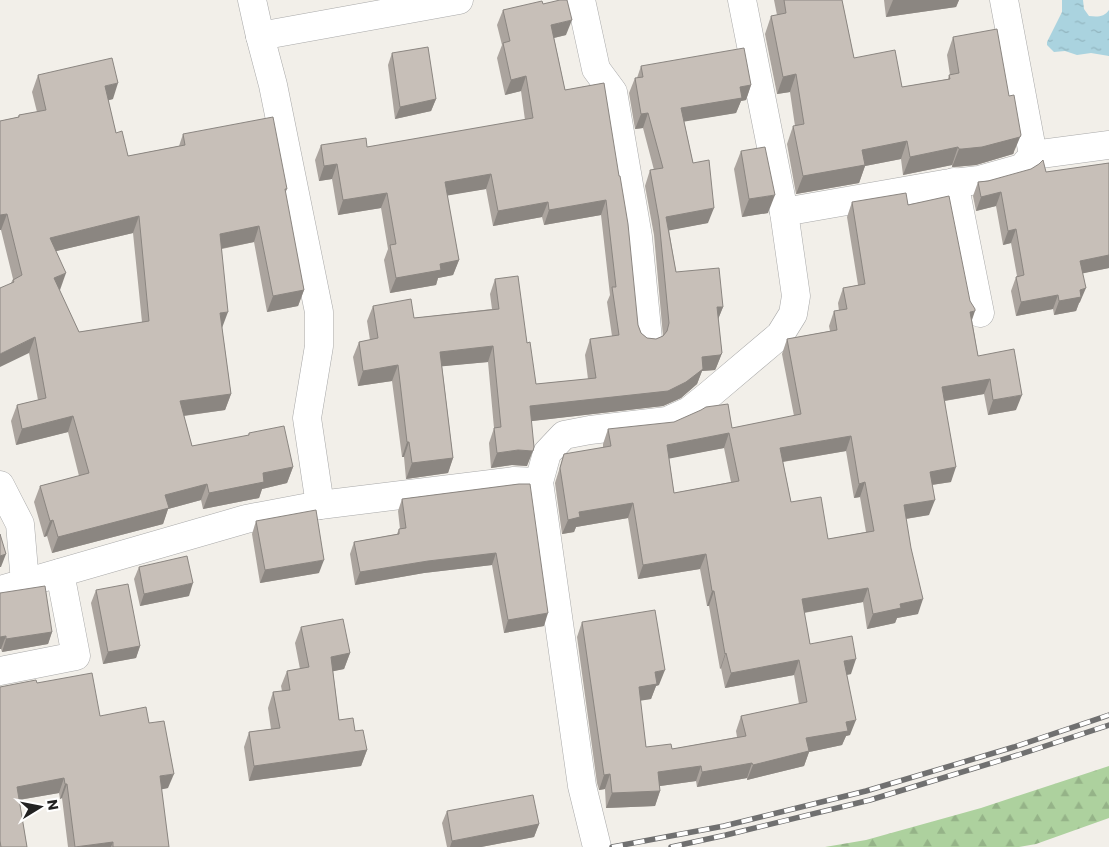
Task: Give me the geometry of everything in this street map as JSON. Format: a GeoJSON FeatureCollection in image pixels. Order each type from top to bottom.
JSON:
{"type":"FeatureCollection","features":[{"type":"Feature","properties":{"kind":"street"},"geometry":{"type":"LineString","coordinates":[[252,0],[273,85],[319,312],[320,346],[307,418],[320,505]]}},
{"type":"Feature","properties":{"kind":"street"},"geometry":{"type":"LineString","coordinates":[[260,36],[459,0]]}},
{"type":"Feature","properties":{"kind":"street"},"geometry":{"type":"LineString","coordinates":[[581,0],[596,69],[613,92],[638,237],[648,339]]}},
{"type":"Feature","properties":{"kind":"street"},"geometry":{"type":"LineString","coordinates":[[596,847],[582,786],[539,482],[547,452],[564,435],[667,421],[689,411],[780,335],[793,314],[796,296],[784,212],[742,0]]}},
{"type":"Feature","properties":{"kind":"street"},"geometry":{"type":"LineString","coordinates":[[1004,0],[1034,155]]}},
{"type":"Feature","properties":{"kind":"street"},"geometry":{"type":"LineString","coordinates":[[784,212],[954,182],[979,180],[1022,168],[1034,155],[1109,145]]}},
{"type":"Feature","properties":{"kind":"street"},"geometry":{"type":"LineString","coordinates":[[954,182],[980,313]]}},
{"type":"Feature","properties":{"kind":"street"},"geometry":{"type":"LineString","coordinates":[[0,590],[246,519],[320,505],[514,481],[539,482]]}},
{"type":"Feature","properties":{"kind":"street"},"geometry":{"type":"LineString","coordinates":[[0,485],[20,524],[26,582]]}},
{"type":"Feature","properties":{"kind":"street"},"geometry":{"type":"LineString","coordinates":[[0,670],[76,656],[60,573]]}},
{"type":"Feature","properties":{"kind":"green space"},"geometry":{"type":"Polygon","coordinates":[[[1109,766],[1109,818],[1036,844],[1019,847],[825,847],[866,840],[981,808],[1109,766]]]}},
{"type":"Feature","properties":{"kind":"water"},"geometry":{"type":"Polygon","coordinates":[[[1062,0],[1083,0],[1084,9],[1089,16],[1100,16],[1109,10],[1109,56],[1091,53],[1077,55],[1065,51],[1054,52],[1047,45],[1062,12],[1062,0]]]}},
{"type":"Feature","properties":{"kind":"building"},"geometry":{"type":"Polygon","coordinates":[[[567,0],[572,20],[551,25],[565,90],[604,83],[628,224],[638,325],[641,333],[647,338],[656,339],[663,336],[667,331],[669,323],[659,220],[650,170],[663,168],[648,113],[641,114],[635,78],[643,77],[641,66],[744,48],[751,85],[740,87],[742,98],[681,108],[693,163],[709,160],[714,208],[666,217],[676,272],[719,268],[723,307],[717,307],[722,353],[720,355],[702,357],[703,369],[686,382],[668,391],[530,406],[533,451],[518,450],[497,453],[494,428],[501,427],[493,346],[440,352],[453,458],[412,463],[409,442],[407,442],[398,365],[363,371],[359,342],[378,338],[373,306],[411,299],[414,318],[499,309],[495,279],[518,276],[527,343],[530,342],[536,384],[596,378],[590,339],[619,335],[612,287],[616,287],[606,200],[549,210],[548,202],[498,211],[491,174],[445,182],[459,260],[440,264],[441,270],[396,278],[390,245],[396,244],[387,193],[343,200],[337,164],[324,166],[321,145],[366,138],[367,147],[533,118],[526,76],[511,80],[503,43],[510,41],[503,10],[542,1],[543,4],[567,0]]]}},
{"type":"Feature","properties":{"kind":"building"},"geometry":{"type":"Polygon","coordinates":[[[784,0],[842,0],[854,58],[895,50],[902,87],[950,79],[949,75],[959,73],[953,37],[997,29],[1009,96],[1014,95],[1020,137],[982,147],[959,149],[958,147],[910,157],[907,141],[862,150],[865,165],[803,176],[793,126],[804,124],[796,74],[783,77],[771,16],[786,13],[784,0]]]}},
{"type":"Feature","properties":{"kind":"building"},"geometry":{"type":"Polygon","coordinates":[[[428,47],[436,99],[400,107],[392,53],[428,47]]]}},
{"type":"Feature","properties":{"kind":"building"},"geometry":{"type":"Polygon","coordinates":[[[112,58],[118,83],[105,86],[116,133],[122,131],[128,156],[185,145],[183,134],[273,117],[304,290],[273,296],[259,226],[220,234],[228,312],[220,313],[231,394],[180,401],[192,446],[284,426],[293,467],[263,473],[264,482],[209,493],[207,484],[165,495],[169,508],[58,537],[53,520],[50,521],[40,486],[89,473],[73,416],[22,429],[17,405],[46,398],[35,337],[0,354],[0,288],[14,282],[13,280],[22,275],[7,214],[0,215],[0,121],[46,110],[38,75],[112,58]],[[139,216],[50,238],[66,273],[54,278],[79,332],[149,321],[139,216]]]}},
{"type":"Feature","properties":{"kind":"building"},"geometry":{"type":"Polygon","coordinates":[[[765,147],[775,195],[749,199],[741,151],[765,147]]]}},
{"type":"Feature","properties":{"kind":"building"},"geometry":{"type":"Polygon","coordinates":[[[1043,160],[1046,172],[1109,163],[1109,255],[1080,261],[1086,288],[1080,290],[1081,297],[1059,301],[1058,295],[1021,302],[1016,277],[1024,275],[1016,229],[1008,231],[1001,192],[981,197],[978,182],[1031,169],[1043,160]]]}},
{"type":"Feature","properties":{"kind":"building"},"geometry":{"type":"Polygon","coordinates":[[[906,193],[908,205],[949,196],[970,301],[975,309],[975,311],[970,312],[978,356],[1014,349],[1022,395],[993,400],[990,379],[942,387],[956,467],[930,472],[935,500],[904,505],[911,548],[923,599],[900,604],[901,608],[873,614],[868,588],[802,599],[810,644],[852,636],[856,659],[844,661],[856,720],[846,722],[848,731],[806,738],[809,751],[753,765],[752,763],[702,772],[701,766],[658,772],[660,791],[612,793],[610,774],[604,775],[582,622],[655,610],[665,670],[655,672],[657,684],[639,687],[646,747],[671,744],[672,749],[746,736],[741,716],[807,702],[799,660],[731,673],[725,654],[706,554],[643,565],[633,503],[579,512],[580,517],[568,520],[560,468],[564,454],[611,446],[608,429],[674,422],[706,407],[728,404],[732,428],[801,414],[787,339],[837,330],[834,311],[847,309],[843,288],[865,284],[852,202],[906,193]],[[729,433],[667,445],[674,493],[739,481],[729,433]],[[851,436],[780,448],[791,502],[821,497],[828,539],[874,531],[865,482],[859,484],[851,436]]]}},
{"type":"Feature","properties":{"kind":"building"},"geometry":{"type":"Polygon","coordinates":[[[530,484],[548,613],[508,620],[496,553],[360,572],[354,542],[399,534],[399,529],[406,528],[402,499],[530,484]]]}},
{"type":"Feature","properties":{"kind":"building"},"geometry":{"type":"Polygon","coordinates":[[[316,510],[324,560],[265,570],[256,521],[316,510]]]}},
{"type":"Feature","properties":{"kind":"building"},"geometry":{"type":"Polygon","coordinates":[[[0,534],[6,554],[0,556],[0,534]]]}},
{"type":"Feature","properties":{"kind":"building"},"geometry":{"type":"Polygon","coordinates":[[[187,556],[193,583],[144,594],[139,567],[187,556]]]}},
{"type":"Feature","properties":{"kind":"building"},"geometry":{"type":"Polygon","coordinates":[[[128,584],[140,646],[108,652],[96,590],[128,584]]]}},
{"type":"Feature","properties":{"kind":"building"},"geometry":{"type":"Polygon","coordinates":[[[45,586],[52,632],[6,639],[6,636],[0,637],[0,593],[45,586]]]}},
{"type":"Feature","properties":{"kind":"building"},"geometry":{"type":"Polygon","coordinates":[[[343,619],[350,653],[331,657],[339,720],[353,718],[355,731],[363,730],[367,750],[254,766],[249,732],[280,728],[273,692],[290,690],[287,671],[309,667],[301,627],[343,619]]]}},
{"type":"Feature","properties":{"kind":"building"},"geometry":{"type":"Polygon","coordinates":[[[92,673],[100,716],[146,707],[149,723],[164,721],[174,774],[160,776],[169,847],[113,847],[113,842],[75,847],[67,784],[65,784],[64,778],[17,787],[27,847],[1,847],[0,687],[36,680],[37,683],[92,673]]]}},
{"type":"Feature","properties":{"kind":"building"},"geometry":{"type":"Polygon","coordinates":[[[533,795],[539,824],[452,841],[447,811],[533,795]]]}},
{"type":"Feature","properties":{"kind":"railway"},"geometry":{"type":"LineString","coordinates":[[612,847],[724,826],[866,791],[1014,747],[1109,715]]}},
{"type":"Feature","properties":{"kind":"railway"},"geometry":{"type":"LineString","coordinates":[[671,847],[870,800],[1109,725]]}}]}
